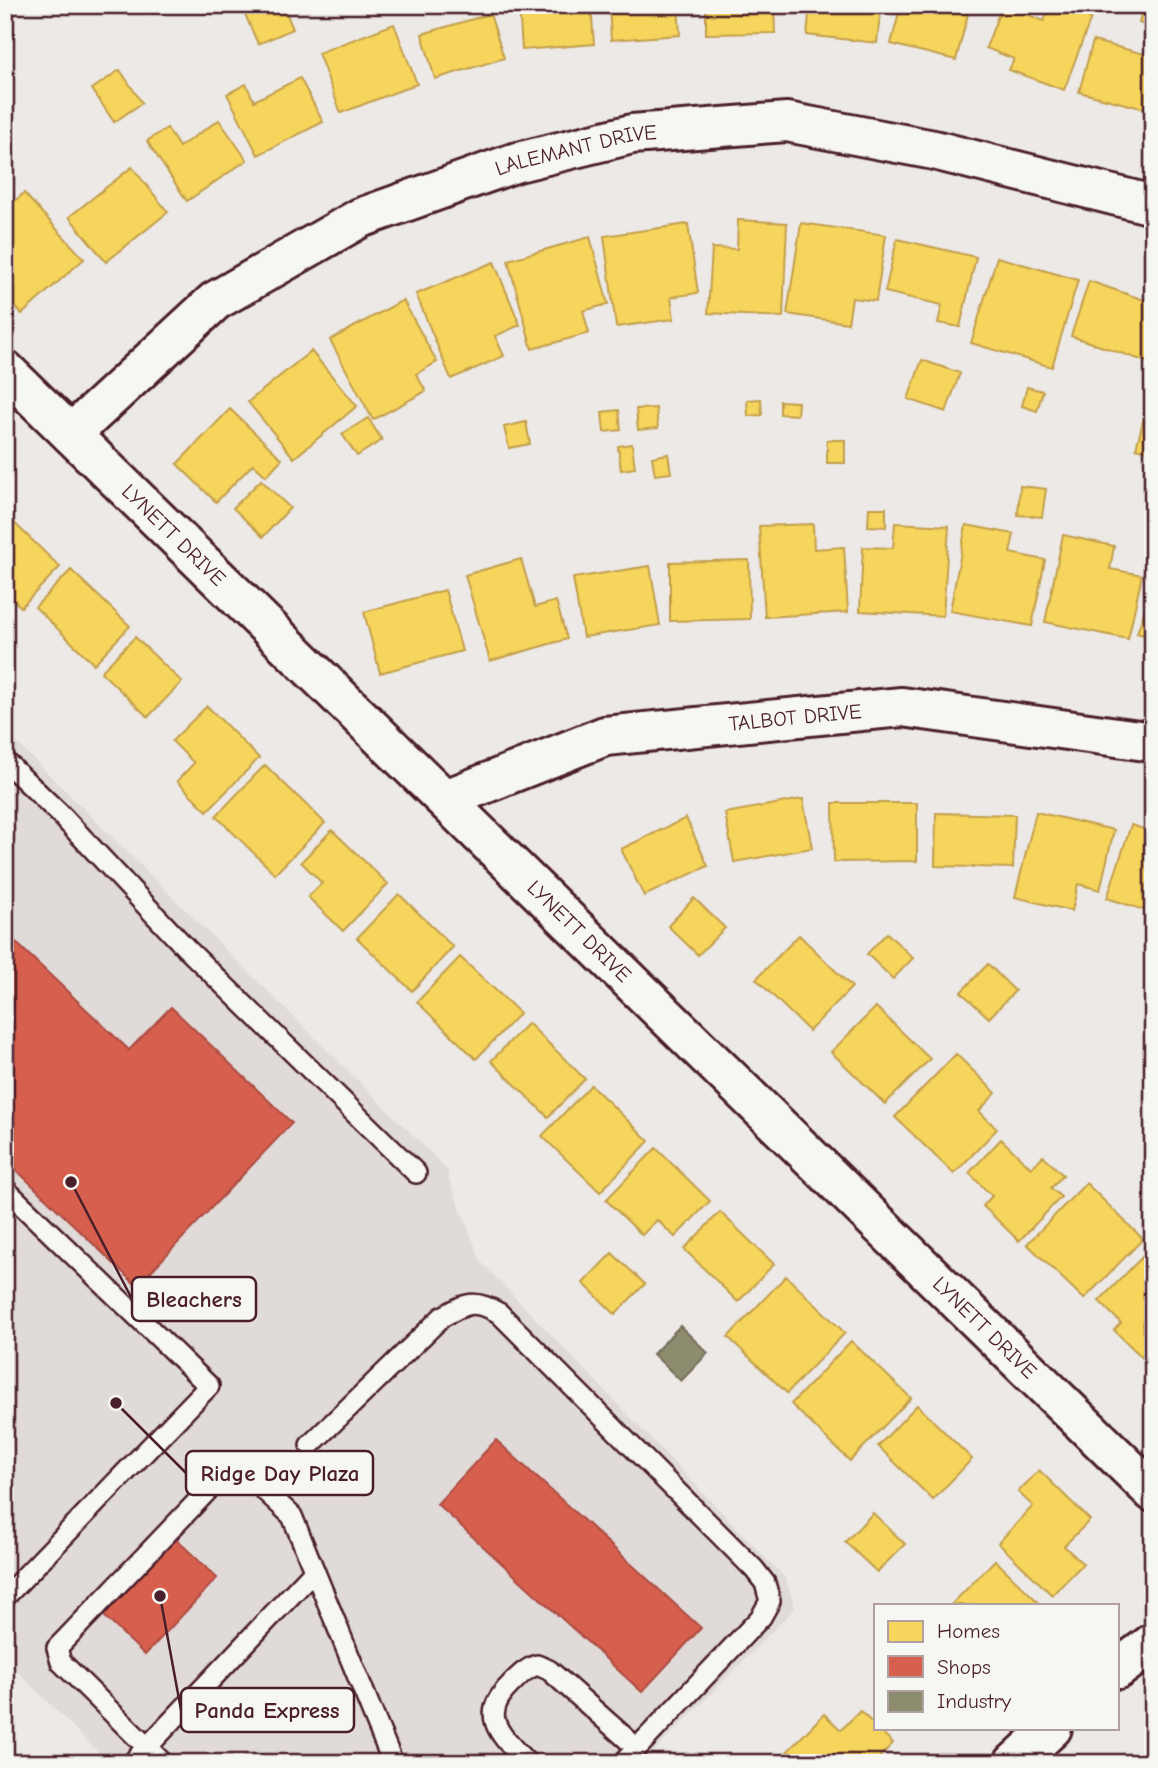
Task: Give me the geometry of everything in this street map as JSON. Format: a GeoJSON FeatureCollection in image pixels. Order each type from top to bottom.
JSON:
{"type":"FeatureCollection","features":[{"type":"Feature","properties":{"kind":"street","name":"LALEMANT DRIVE"},"geometry":{"type":"LineString","coordinates":[[71,434],[215,301],[360,218],[514,163],[632,134],[787,122],[934,150],[1153,205]]}},
{"type":"Feature","properties":{"kind":"street","name":"LYNETT DRIVE"},"geometry":{"type":"LineString","coordinates":[[5,370],[1153,1492]]}},
{"type":"Feature","properties":{"kind":"street","name":"TALBOT DRIVE"},"geometry":{"type":"LineString","coordinates":[[446,799],[605,736],[902,706],[1153,742]]}},
{"type":"Feature","properties":{"kind":"street"},"geometry":{"type":"LineString","coordinates":[[1120,1668],[1153,1643]]}},
{"type":"Feature","properties":{"kind":"street"},"geometry":{"type":"LineString","coordinates":[[1014,1763],[1050,1730]]}},
{"type":"Feature","properties":{"kind":"lane"},"geometry":{"type":"LineString","coordinates":[[5,761],[60,814],[186,948],[416,1173]]}},
{"type":"Feature","properties":{"kind":"lane"},"geometry":{"type":"LineString","coordinates":[[5,1189],[209,1386],[5,1597]]}},
{"type":"Feature","properties":{"kind":"lane"},"geometry":{"type":"LineString","coordinates":[[310,1445],[442,1317],[464,1304],[483,1305],[499,1313],[765,1583],[770,1601],[761,1617],[622,1763]]}},
{"type":"Feature","properties":{"kind":"lane"},"geometry":{"type":"LineString","coordinates":[[163,1763],[61,1662],[57,1648],[214,1485],[233,1472],[248,1476],[292,1516],[393,1763]]}},
{"type":"Feature","properties":{"kind":"lane"},"geometry":{"type":"LineString","coordinates":[[132,1763],[313,1572]]}},
{"type":"Feature","properties":{"kind":"lane"},"geometry":{"type":"LineString","coordinates":[[527,1763],[500,1734],[493,1716],[496,1698],[526,1669],[537,1665],[549,1670],[637,1748]]}},
{"type":"Feature","properties":{"kind":"shaded area"},"geometry":{"type":"Polygon","coordinates":[[[5,731],[442,1164],[449,1173],[447,1175],[481,1262],[786,1579],[795,1608],[643,1763],[109,1763],[5,1659],[5,731]]]}},
{"type":"Feature","properties":{"kind":"building: Homes"},"geometry":{"type":"Polygon","coordinates":[[[5,5],[21,5],[5,15],[5,5]]]}},
{"type":"Feature","properties":{"kind":"building: Homes"},"geometry":{"type":"Polygon","coordinates":[[[260,5],[283,5],[293,29],[258,44],[244,12],[260,5]]]}},
{"type":"Feature","properties":{"kind":"building: Homes"},"geometry":{"type":"Polygon","coordinates":[[[519,5],[591,5],[594,44],[522,50],[519,5]]]}},
{"type":"Feature","properties":{"kind":"building: Homes"},"geometry":{"type":"Polygon","coordinates":[[[609,5],[678,5],[680,35],[611,40],[609,5]]]}},
{"type":"Feature","properties":{"kind":"building: Homes"},"geometry":{"type":"Polygon","coordinates":[[[706,5],[774,5],[775,33],[706,34],[706,5]]]}},
{"type":"Feature","properties":{"kind":"building: Homes"},"geometry":{"type":"Polygon","coordinates":[[[810,5],[881,5],[877,43],[807,35],[810,5]]]}},
{"type":"Feature","properties":{"kind":"building: Homes"},"geometry":{"type":"Polygon","coordinates":[[[901,5],[951,5],[969,10],[956,60],[891,44],[901,5]]]}},
{"type":"Feature","properties":{"kind":"building: Homes"},"geometry":{"type":"Polygon","coordinates":[[[1002,5],[1044,21],[1050,5],[1091,18],[1064,90],[1009,70],[1014,59],[986,48],[1002,5]]]}},
{"type":"Feature","properties":{"kind":"building: Homes"},"geometry":{"type":"Polygon","coordinates":[[[1143,5],[1153,5],[1153,27],[1139,23],[1143,5]]]}},
{"type":"Feature","properties":{"kind":"building: Homes"},"geometry":{"type":"Polygon","coordinates":[[[490,14],[504,58],[435,79],[422,34],[490,14]]]}},
{"type":"Feature","properties":{"kind":"building: Homes"},"geometry":{"type":"Polygon","coordinates":[[[394,24],[417,84],[341,113],[318,53],[394,24]]]}},
{"type":"Feature","properties":{"kind":"building: Homes"},"geometry":{"type":"Polygon","coordinates":[[[1093,41],[1153,56],[1153,80],[1145,109],[1079,92],[1093,41]]]}},
{"type":"Feature","properties":{"kind":"building: Homes"},"geometry":{"type":"Polygon","coordinates":[[[120,70],[142,103],[114,122],[92,89],[120,70]]]}},
{"type":"Feature","properties":{"kind":"building: Homes"},"geometry":{"type":"Polygon","coordinates":[[[300,78],[323,122],[258,155],[227,94],[246,84],[254,101],[300,78]]]}},
{"type":"Feature","properties":{"kind":"building: Homes"},"geometry":{"type":"Polygon","coordinates":[[[219,120],[247,160],[187,201],[147,141],[167,128],[179,147],[219,120]]]}},
{"type":"Feature","properties":{"kind":"building: Homes"},"geometry":{"type":"Polygon","coordinates":[[[132,167],[168,212],[106,262],[69,217],[132,167]]]}},
{"type":"Feature","properties":{"kind":"building: Homes"},"geometry":{"type":"Polygon","coordinates":[[[24,193],[84,259],[22,314],[5,296],[5,242],[10,238],[5,233],[5,210],[24,193]]]}},
{"type":"Feature","properties":{"kind":"building: Homes"},"geometry":{"type":"Polygon","coordinates":[[[738,220],[787,223],[783,317],[708,313],[712,248],[737,249],[738,220]]]}},
{"type":"Feature","properties":{"kind":"building: Homes"},"geometry":{"type":"Polygon","coordinates":[[[801,223],[886,235],[876,301],[852,298],[848,323],[787,314],[801,223]]]}},
{"type":"Feature","properties":{"kind":"building: Homes"},"geometry":{"type":"Polygon","coordinates":[[[688,224],[698,293],[671,297],[674,319],[616,327],[604,236],[688,224]]]}},
{"type":"Feature","properties":{"kind":"building: Homes"},"geometry":{"type":"Polygon","coordinates":[[[590,237],[608,304],[583,311],[589,333],[532,349],[508,260],[590,237]]]}},
{"type":"Feature","properties":{"kind":"building: Homes"},"geometry":{"type":"Polygon","coordinates":[[[897,239],[976,257],[960,327],[938,323],[942,305],[885,292],[897,239]]]}},
{"type":"Feature","properties":{"kind":"building: Homes"},"geometry":{"type":"Polygon","coordinates":[[[997,257],[1078,280],[1052,367],[971,343],[997,257]]]}},
{"type":"Feature","properties":{"kind":"building: Homes"},"geometry":{"type":"Polygon","coordinates":[[[494,262],[520,325],[495,336],[504,356],[451,379],[416,294],[494,262]]]}},
{"type":"Feature","properties":{"kind":"building: Homes"},"geometry":{"type":"Polygon","coordinates":[[[1089,281],[1153,303],[1153,346],[1147,362],[1071,336],[1089,281]]]}},
{"type":"Feature","properties":{"kind":"building: Homes"},"geometry":{"type":"Polygon","coordinates":[[[403,300],[437,362],[416,374],[426,391],[373,420],[330,340],[403,300]]]}},
{"type":"Feature","properties":{"kind":"building: Homes"},"geometry":{"type":"Polygon","coordinates":[[[311,351],[357,406],[294,458],[248,402],[311,351]]]}},
{"type":"Feature","properties":{"kind":"building: Homes"},"geometry":{"type":"Polygon","coordinates":[[[922,360],[960,373],[946,412],[908,399],[922,360]]]}},
{"type":"Feature","properties":{"kind":"building: Homes"},"geometry":{"type":"Polygon","coordinates":[[[1027,387],[1043,391],[1037,411],[1022,406],[1027,387]]]}},
{"type":"Feature","properties":{"kind":"building: Homes"},"geometry":{"type":"Polygon","coordinates":[[[761,399],[762,415],[748,416],[747,400],[761,399]]]}},
{"type":"Feature","properties":{"kind":"building: Homes"},"geometry":{"type":"Polygon","coordinates":[[[780,401],[798,402],[797,415],[780,414],[780,401]]]}},
{"type":"Feature","properties":{"kind":"building: Homes"},"geometry":{"type":"Polygon","coordinates":[[[656,408],[658,428],[638,430],[636,409],[656,408]]]}},
{"type":"Feature","properties":{"kind":"building: Homes"},"geometry":{"type":"Polygon","coordinates":[[[230,409],[282,459],[266,476],[253,464],[216,502],[177,464],[230,409]]]}},
{"type":"Feature","properties":{"kind":"building: Homes"},"geometry":{"type":"Polygon","coordinates":[[[619,410],[621,430],[604,432],[602,412],[619,410]]]}},
{"type":"Feature","properties":{"kind":"building: Homes"},"geometry":{"type":"Polygon","coordinates":[[[1146,410],[1153,411],[1153,452],[1136,448],[1146,410]]]}},
{"type":"Feature","properties":{"kind":"building: Homes"},"geometry":{"type":"Polygon","coordinates":[[[368,418],[382,440],[357,456],[342,434],[368,418]]]}},
{"type":"Feature","properties":{"kind":"building: Homes"},"geometry":{"type":"Polygon","coordinates":[[[526,422],[530,444],[509,448],[504,427],[526,422]]]}},
{"type":"Feature","properties":{"kind":"building: Homes"},"geometry":{"type":"Polygon","coordinates":[[[827,440],[845,440],[845,463],[827,463],[827,440]]]}},
{"type":"Feature","properties":{"kind":"building: Homes"},"geometry":{"type":"Polygon","coordinates":[[[632,444],[635,468],[621,470],[618,446],[632,444]]]}},
{"type":"Feature","properties":{"kind":"building: Homes"},"geometry":{"type":"Polygon","coordinates":[[[668,454],[671,473],[655,475],[652,457],[668,454]]]}},
{"type":"Feature","properties":{"kind":"building: Homes"},"geometry":{"type":"Polygon","coordinates":[[[261,480],[290,508],[263,537],[233,508],[261,480]]]}},
{"type":"Feature","properties":{"kind":"building: Homes"},"geometry":{"type":"Polygon","coordinates":[[[1020,486],[1046,489],[1042,517],[1018,515],[1020,486]]]}},
{"type":"Feature","properties":{"kind":"building: Homes"},"geometry":{"type":"Polygon","coordinates":[[[869,508],[886,508],[886,527],[868,526],[869,508]]]}},
{"type":"Feature","properties":{"kind":"building: Homes"},"geometry":{"type":"Polygon","coordinates":[[[5,514],[60,567],[21,607],[5,592],[5,514]]]}},
{"type":"Feature","properties":{"kind":"building: Homes"},"geometry":{"type":"Polygon","coordinates":[[[895,523],[949,526],[943,616],[860,611],[863,547],[893,548],[895,523]]]}},
{"type":"Feature","properties":{"kind":"building: Homes"},"geometry":{"type":"Polygon","coordinates":[[[813,524],[814,549],[844,547],[848,612],[765,617],[759,526],[813,524]]]}},
{"type":"Feature","properties":{"kind":"building: Homes"},"geometry":{"type":"Polygon","coordinates":[[[966,525],[1014,534],[1010,553],[1045,560],[1032,626],[950,611],[966,525]]]}},
{"type":"Feature","properties":{"kind":"building: Homes"},"geometry":{"type":"Polygon","coordinates":[[[1063,535],[1114,546],[1110,569],[1142,575],[1128,639],[1045,622],[1063,535]]]}},
{"type":"Feature","properties":{"kind":"building: Homes"},"geometry":{"type":"Polygon","coordinates":[[[521,559],[535,607],[556,601],[567,639],[490,661],[465,575],[521,559]]]}},
{"type":"Feature","properties":{"kind":"building: Homes"},"geometry":{"type":"Polygon","coordinates":[[[749,560],[750,619],[670,621],[670,562],[749,560]]]}},
{"type":"Feature","properties":{"kind":"building: Homes"},"geometry":{"type":"Polygon","coordinates":[[[650,566],[660,625],[583,637],[573,578],[650,566]]]}},
{"type":"Feature","properties":{"kind":"building: Homes"},"geometry":{"type":"Polygon","coordinates":[[[71,570],[130,626],[94,664],[35,607],[71,570]]]}},
{"type":"Feature","properties":{"kind":"building: Homes"},"geometry":{"type":"Polygon","coordinates":[[[1153,586],[1153,638],[1137,633],[1153,586]]]}},
{"type":"Feature","properties":{"kind":"building: Homes"},"geometry":{"type":"Polygon","coordinates":[[[445,590],[462,651],[380,673],[364,612],[445,590]]]}},
{"type":"Feature","properties":{"kind":"building: Homes"},"geometry":{"type":"Polygon","coordinates":[[[135,637],[182,682],[148,717],[101,672],[135,637]]]}},
{"type":"Feature","properties":{"kind":"building: Homes"},"geometry":{"type":"Polygon","coordinates":[[[207,706],[259,758],[207,811],[177,781],[194,763],[172,741],[207,706]]]}},
{"type":"Feature","properties":{"kind":"building: Homes"},"geometry":{"type":"Polygon","coordinates":[[[265,765],[325,823],[275,874],[216,816],[265,765]]]}},
{"type":"Feature","properties":{"kind":"building: Homes"},"geometry":{"type":"Polygon","coordinates":[[[803,799],[812,848],[734,862],[725,813],[803,799]]]}},
{"type":"Feature","properties":{"kind":"building: Homes"},"geometry":{"type":"Polygon","coordinates":[[[833,803],[917,803],[917,861],[834,862],[833,803]]]}},
{"type":"Feature","properties":{"kind":"building: Homes"},"geometry":{"type":"Polygon","coordinates":[[[1036,812],[1114,830],[1100,890],[1078,884],[1072,911],[1015,897],[1036,812]]]}},
{"type":"Feature","properties":{"kind":"building: Homes"},"geometry":{"type":"Polygon","coordinates":[[[936,813],[1015,815],[1013,868],[935,866],[936,813]]]}},
{"type":"Feature","properties":{"kind":"building: Homes"},"geometry":{"type":"Polygon","coordinates":[[[686,818],[708,866],[644,896],[621,849],[686,818]]]}},
{"type":"Feature","properties":{"kind":"building: Homes"},"geometry":{"type":"Polygon","coordinates":[[[1131,825],[1153,832],[1150,912],[1107,898],[1131,825]]]}},
{"type":"Feature","properties":{"kind":"building: Homes"},"geometry":{"type":"Polygon","coordinates":[[[332,830],[388,884],[343,931],[308,897],[322,883],[301,862],[332,830]]]}},
{"type":"Feature","properties":{"kind":"building: Homes"},"geometry":{"type":"Polygon","coordinates":[[[399,894],[453,947],[412,991],[357,938],[399,894]]]}},
{"type":"Feature","properties":{"kind":"building: Homes"},"geometry":{"type":"Polygon","coordinates":[[[694,898],[725,928],[698,955],[668,926],[694,898]]]}},
{"type":"Feature","properties":{"kind":"building: Homes"},"geometry":{"type":"Polygon","coordinates":[[[887,933],[913,958],[893,979],[867,954],[887,933]]]}},
{"type":"Feature","properties":{"kind":"building: Homes"},"geometry":{"type":"Polygon","coordinates":[[[799,935],[852,987],[809,1031],[756,979],[799,935]]]}},
{"type":"Feature","properties":{"kind":"building: Homes"},"geometry":{"type":"Polygon","coordinates":[[[460,957],[520,1013],[476,1059],[417,1002],[460,957]]]}},
{"type":"Feature","properties":{"kind":"building: Homes"},"geometry":{"type":"Polygon","coordinates":[[[988,964],[1015,991],[989,1018],[961,992],[988,964]]]}},
{"type":"Feature","properties":{"kind":"building: Homes"},"geometry":{"type":"Polygon","coordinates":[[[876,1007],[930,1059],[885,1104],[831,1052],[876,1007]]]}},
{"type":"Feature","properties":{"kind":"building: Homes"},"geometry":{"type":"Polygon","coordinates":[[[528,1023],[585,1079],[548,1117],[491,1061],[528,1023]]]}},
{"type":"Feature","properties":{"kind":"building: Homes"},"geometry":{"type":"Polygon","coordinates":[[[956,1054],[996,1093],[979,1111],[997,1129],[954,1174],[895,1117],[956,1054]]]}},
{"type":"Feature","properties":{"kind":"building: Homes"},"geometry":{"type":"Polygon","coordinates":[[[591,1085],[649,1141],[600,1192],[542,1136],[591,1085]]]}},
{"type":"Feature","properties":{"kind":"building: Homes"},"geometry":{"type":"Polygon","coordinates":[[[1001,1139],[1031,1168],[1043,1156],[1063,1175],[1051,1188],[1061,1197],[1019,1241],[983,1206],[992,1196],[969,1173],[1001,1139]]]}},
{"type":"Feature","properties":{"kind":"building: Homes"},"geometry":{"type":"Polygon","coordinates":[[[656,1148],[710,1201],[675,1237],[657,1220],[642,1235],[606,1200],[656,1148]]]}},
{"type":"Feature","properties":{"kind":"building: Homes"},"geometry":{"type":"Polygon","coordinates":[[[1086,1183],[1143,1239],[1084,1299],[1027,1244],[1086,1183]]]}},
{"type":"Feature","properties":{"kind":"building: Homes"},"geometry":{"type":"Polygon","coordinates":[[[720,1212],[774,1264],[738,1302],[684,1249],[720,1212]]]}},
{"type":"Feature","properties":{"kind":"building: Homes"},"geometry":{"type":"Polygon","coordinates":[[[1153,1246],[1152,1367],[1114,1330],[1121,1323],[1099,1301],[1153,1246]]]}},
{"type":"Feature","properties":{"kind":"building: Homes"},"geometry":{"type":"Polygon","coordinates":[[[612,1253],[645,1284],[615,1314],[583,1283],[612,1253]]]}},
{"type":"Feature","properties":{"kind":"building: Homes"},"geometry":{"type":"Polygon","coordinates":[[[786,1276],[845,1333],[787,1393],[728,1337],[786,1276]]]}},
{"type":"Feature","properties":{"kind":"building: Homes"},"geometry":{"type":"Polygon","coordinates":[[[851,1341],[911,1398],[850,1461],[791,1404],[851,1341]]]}},
{"type":"Feature","properties":{"kind":"building: Homes"},"geometry":{"type":"Polygon","coordinates":[[[917,1405],[972,1459],[933,1500],[878,1446],[917,1405]]]}},
{"type":"Feature","properties":{"kind":"building: Homes"},"geometry":{"type":"Polygon","coordinates":[[[1039,1470],[1090,1520],[1064,1546],[1083,1564],[1052,1595],[998,1543],[1033,1506],[1018,1492],[1039,1470]]]}},
{"type":"Feature","properties":{"kind":"building: Homes"},"geometry":{"type":"Polygon","coordinates":[[[873,1513],[905,1544],[877,1572],[845,1542],[873,1513]]]}},
{"type":"Feature","properties":{"kind":"building: Homes"},"geometry":{"type":"Polygon","coordinates":[[[995,1560],[1038,1602],[1036,1604],[952,1604],[995,1560]]]}},
{"type":"Feature","properties":{"kind":"building: Homes"},"geometry":{"type":"Polygon","coordinates":[[[860,1711],[874,1725],[874,1730],[880,1730],[893,1743],[874,1763],[794,1763],[785,1754],[824,1714],[841,1730],[860,1711]]]}},
{"type":"Feature","properties":{"kind":"building: Shops"},"geometry":{"type":"Polygon","coordinates":[[[5,932],[129,1050],[171,1007],[292,1123],[137,1286],[5,1159],[5,932]]]}},
{"type":"Feature","properties":{"kind":"building: Shops"},"geometry":{"type":"Polygon","coordinates":[[[496,1440],[701,1628],[642,1692],[437,1504],[496,1440]]]}},
{"type":"Feature","properties":{"kind":"building: Shops"},"geometry":{"type":"Polygon","coordinates":[[[175,1538],[217,1578],[145,1655],[103,1615],[175,1538]]]}},
{"type":"Feature","properties":{"kind":"building: Industry"},"geometry":{"type":"Polygon","coordinates":[[[680,1326],[708,1353],[681,1381],[653,1354],[680,1326]]]}},
{"type":"Feature","properties":{"kind":"place","name":"Bleachers"},"geometry":{"type":"Point","coordinates":[71,1182]}},
{"type":"Feature","properties":{"kind":"place","name":"Ridge Day Plaza"},"geometry":{"type":"Point","coordinates":[116,1403]}},
{"type":"Feature","properties":{"kind":"place","name":"Panda Express"},"geometry":{"type":"Point","coordinates":[160,1596]}}]}
